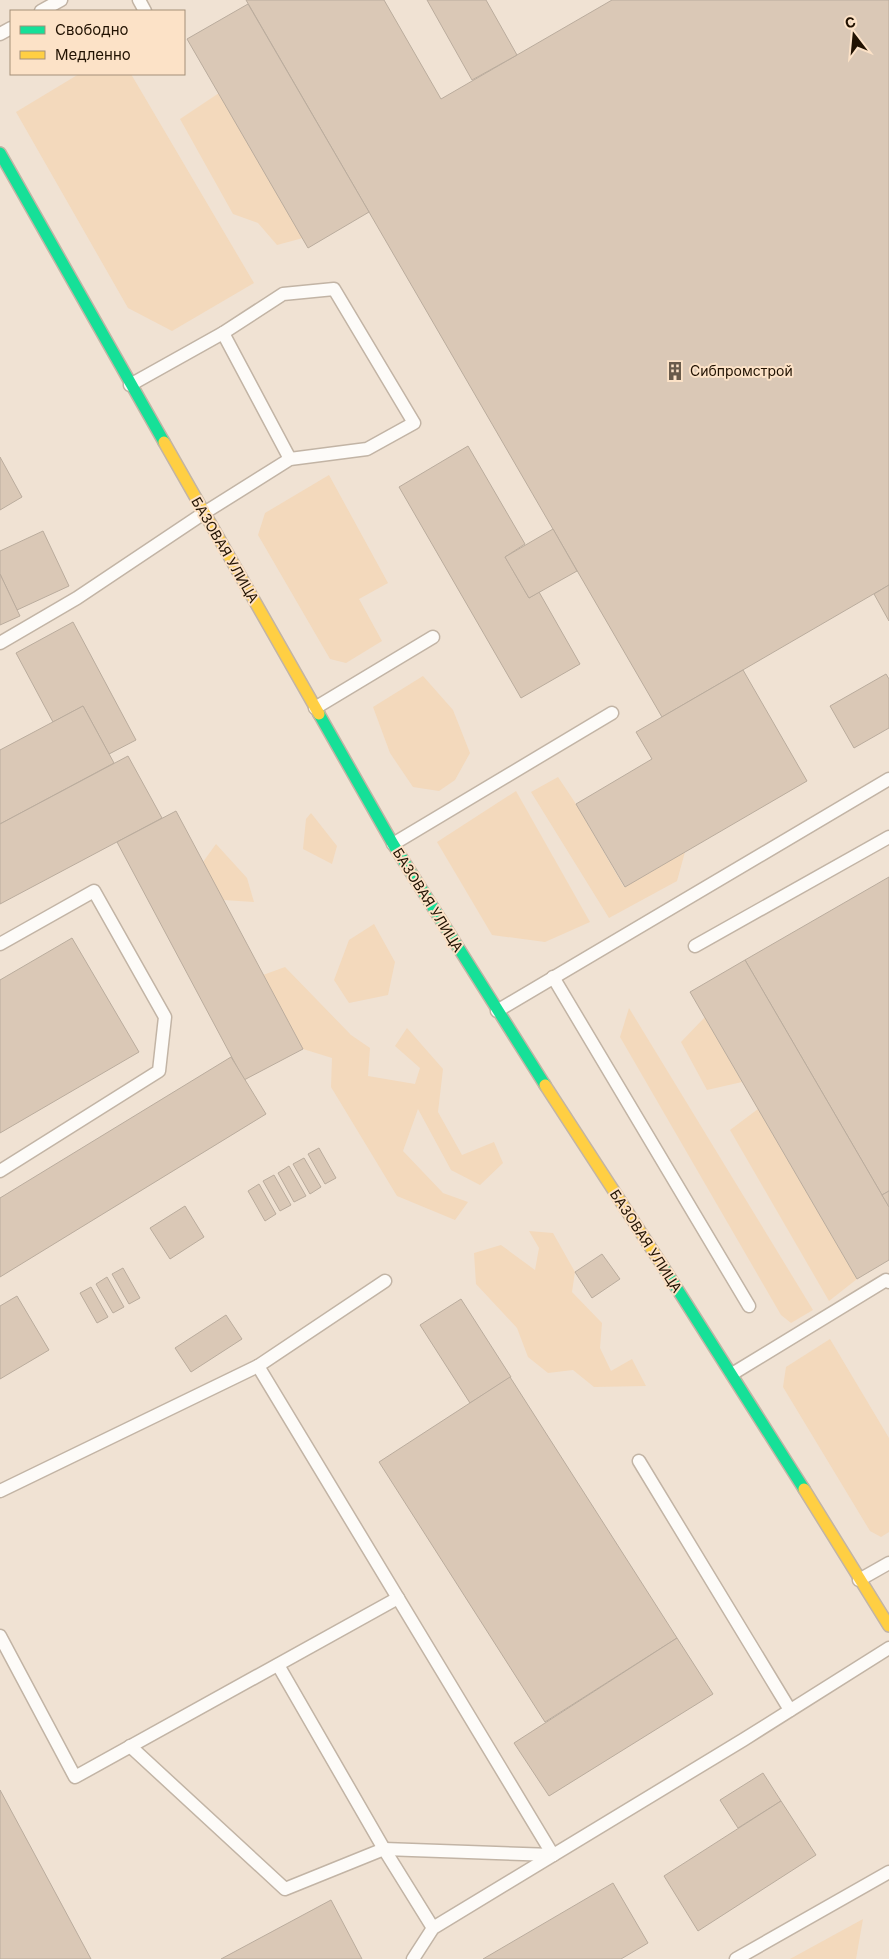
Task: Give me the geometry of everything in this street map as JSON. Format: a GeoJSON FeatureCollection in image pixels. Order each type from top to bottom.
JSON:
{"type":"FeatureCollection","features":[{"type":"Feature","properties":{"kind":"street","name":"БАЗОВАЯ УЛИЦА"},"geometry":{"type":"LineString","coordinates":[[0,153],[392,844],[497,1011],[732,1374],[889,1626]]}},
{"type":"Feature","properties":{"kind":"lane"},"geometry":{"type":"LineString","coordinates":[[43,10],[61,0]]}},
{"type":"Feature","properties":{"kind":"lane"},"geometry":{"type":"LineString","coordinates":[[0,643],[77,598],[204,513],[290,459],[367,449],[414,423],[334,289],[283,294],[223,333],[130,385]]}},
{"type":"Feature","properties":{"kind":"lane"},"geometry":{"type":"LineString","coordinates":[[223,333],[290,459]]}},
{"type":"Feature","properties":{"kind":"lane"},"geometry":{"type":"LineString","coordinates":[[315,708],[434,637]]}},
{"type":"Feature","properties":{"kind":"lane"},"geometry":{"type":"LineString","coordinates":[[392,844],[612,713]]}},
{"type":"Feature","properties":{"kind":"lane"},"geometry":{"type":"LineString","coordinates":[[497,1011],[889,779]]}},
{"type":"Feature","properties":{"kind":"lane"},"geometry":{"type":"LineString","coordinates":[[695,946],[889,837]]}},
{"type":"Feature","properties":{"kind":"lane"},"geometry":{"type":"LineString","coordinates":[[0,944],[94,891],[165,1017],[159,1071],[0,1171]]}},
{"type":"Feature","properties":{"kind":"lane"},"geometry":{"type":"LineString","coordinates":[[553,978],[749,1306]]}},
{"type":"Feature","properties":{"kind":"lane"},"geometry":{"type":"LineString","coordinates":[[732,1374],[886,1280],[889,1282]]}},
{"type":"Feature","properties":{"kind":"lane"},"geometry":{"type":"LineString","coordinates":[[0,1491],[258,1366],[385,1281]]}},
{"type":"Feature","properties":{"kind":"lane"},"geometry":{"type":"LineString","coordinates":[[258,1366],[553,1855]]}},
{"type":"Feature","properties":{"kind":"lane"},"geometry":{"type":"LineString","coordinates":[[639,1461],[790,1710]]}},
{"type":"Feature","properties":{"kind":"lane"},"geometry":{"type":"LineString","coordinates":[[859,1580],[889,1563]]}},
{"type":"Feature","properties":{"kind":"lane"},"geometry":{"type":"LineString","coordinates":[[0,1636],[75,1777],[398,1598]]}},
{"type":"Feature","properties":{"kind":"lane"},"geometry":{"type":"LineString","coordinates":[[413,1959],[433,1928],[889,1648]]}},
{"type":"Feature","properties":{"kind":"lane"},"geometry":{"type":"LineString","coordinates":[[278,1665],[384,1849],[433,1928]]}},
{"type":"Feature","properties":{"kind":"lane"},"geometry":{"type":"LineString","coordinates":[[130,1746],[285,1889],[384,1849],[553,1855]]}},
{"type":"Feature","properties":{"kind":"lane"},"geometry":{"type":"LineString","coordinates":[[736,1959],[889,1872]]}},
{"type":"Feature","properties":{"kind":"shaded area"},"geometry":{"type":"Polygon","coordinates":[[[77,75],[132,75],[254,283],[172,331],[128,308],[16,112],[77,75]]]}},
{"type":"Feature","properties":{"kind":"shaded area"},"geometry":{"type":"Polygon","coordinates":[[[219,93],[303,238],[277,245],[258,223],[233,214],[180,119],[219,93]]]}},
{"type":"Feature","properties":{"kind":"shaded area"},"geometry":{"type":"Polygon","coordinates":[[[329,475],[388,583],[359,599],[382,641],[346,663],[330,659],[258,535],[265,513],[329,475]]]}},
{"type":"Feature","properties":{"kind":"shaded area"},"geometry":{"type":"Polygon","coordinates":[[[423,676],[453,710],[470,753],[455,780],[439,791],[413,787],[390,753],[373,707],[423,676]]]}},
{"type":"Feature","properties":{"kind":"shaded area"},"geometry":{"type":"Polygon","coordinates":[[[558,777],[576,804],[624,887],[685,852],[677,881],[609,918],[531,792],[558,777]]]}},
{"type":"Feature","properties":{"kind":"shaded area"},"geometry":{"type":"Polygon","coordinates":[[[516,791],[590,922],[545,942],[492,935],[437,842],[516,791]]]}},
{"type":"Feature","properties":{"kind":"shaded area"},"geometry":{"type":"Polygon","coordinates":[[[311,813],[337,846],[332,864],[303,849],[306,819],[311,813]]]}},
{"type":"Feature","properties":{"kind":"shaded area"},"geometry":{"type":"Polygon","coordinates":[[[216,844],[247,878],[254,902],[223,900],[203,862],[216,844]]]}},
{"type":"Feature","properties":{"kind":"shaded area"},"geometry":{"type":"Polygon","coordinates":[[[374,924],[395,962],[388,995],[349,1003],[334,980],[349,940],[374,924]]]}},
{"type":"Feature","properties":{"kind":"shaded area"},"geometry":{"type":"Polygon","coordinates":[[[285,967],[351,1035],[370,1048],[368,1076],[415,1084],[420,1068],[395,1046],[407,1028],[443,1069],[438,1112],[462,1155],[494,1142],[503,1163],[480,1185],[451,1170],[418,1109],[403,1151],[443,1193],[468,1202],[455,1220],[397,1196],[331,1087],[332,1058],[303,1049],[263,975],[285,967]]]}},
{"type":"Feature","properties":{"kind":"shaded area"},"geometry":{"type":"Polygon","coordinates":[[[629,1008],[813,1310],[791,1323],[781,1315],[620,1037],[629,1008]]]}},
{"type":"Feature","properties":{"kind":"shaded area"},"geometry":{"type":"Polygon","coordinates":[[[705,1017],[742,1082],[707,1090],[681,1042],[705,1017]]]}},
{"type":"Feature","properties":{"kind":"shaded area"},"geometry":{"type":"Polygon","coordinates":[[[758,1109],[857,1279],[829,1301],[730,1130],[758,1109]]]}},
{"type":"Feature","properties":{"kind":"shaded area"},"geometry":{"type":"Polygon","coordinates":[[[529,1231],[553,1233],[575,1272],[572,1292],[602,1323],[600,1348],[611,1371],[632,1359],[646,1386],[594,1387],[573,1370],[548,1373],[528,1357],[517,1328],[476,1284],[474,1253],[501,1245],[535,1270],[539,1248],[529,1231]]]}},
{"type":"Feature","properties":{"kind":"shaded area"},"geometry":{"type":"Polygon","coordinates":[[[830,1339],[889,1438],[889,1532],[881,1537],[870,1531],[783,1387],[786,1367],[830,1339]]]}},
{"type":"Feature","properties":{"kind":"shaded area"},"geometry":{"type":"Polygon","coordinates":[[[863,1919],[856,1959],[790,1959],[863,1919]]]}},
{"type":"Feature","properties":{"kind":"building","name":"Сибпромстрой"},"geometry":{"type":"Polygon","coordinates":[[[246,0],[384,0],[441,99],[612,0],[889,0],[889,585],[662,717],[246,0]]]}},
{"type":"Feature","properties":{"kind":"building"},"geometry":{"type":"Polygon","coordinates":[[[427,0],[486,0],[517,55],[472,80],[427,0]]]}},
{"type":"Feature","properties":{"kind":"building"},"geometry":{"type":"Polygon","coordinates":[[[248,4],[369,212],[308,248],[187,39],[248,4]]]}},
{"type":"Feature","properties":{"kind":"building"},"geometry":{"type":"Polygon","coordinates":[[[468,446],[525,544],[505,557],[529,598],[539,592],[580,664],[521,698],[399,487],[468,446]]]}},
{"type":"Feature","properties":{"kind":"building"},"geometry":{"type":"Polygon","coordinates":[[[0,457],[22,497],[0,510],[0,457]]]}},
{"type":"Feature","properties":{"kind":"building"},"geometry":{"type":"Polygon","coordinates":[[[553,529],[577,571],[529,598],[505,557],[553,529]]]}},
{"type":"Feature","properties":{"kind":"building"},"geometry":{"type":"Polygon","coordinates":[[[43,531],[69,586],[17,610],[0,574],[0,551],[43,531]]]}},
{"type":"Feature","properties":{"kind":"building"},"geometry":{"type":"Polygon","coordinates":[[[0,574],[20,616],[0,625],[0,574]]]}},
{"type":"Feature","properties":{"kind":"building"},"geometry":{"type":"Polygon","coordinates":[[[889,585],[889,621],[874,594],[889,585]]]}},
{"type":"Feature","properties":{"kind":"building"},"geometry":{"type":"Polygon","coordinates":[[[73,622],[136,740],[109,754],[83,706],[53,722],[16,653],[73,622]]]}},
{"type":"Feature","properties":{"kind":"building"},"geometry":{"type":"Polygon","coordinates":[[[743,670],[807,781],[625,887],[576,804],[652,759],[636,732],[743,670]]]}},
{"type":"Feature","properties":{"kind":"building"},"geometry":{"type":"Polygon","coordinates":[[[886,674],[889,679],[889,728],[854,748],[830,706],[886,674]]]}},
{"type":"Feature","properties":{"kind":"building"},"geometry":{"type":"Polygon","coordinates":[[[83,706],[114,763],[0,824],[0,750],[83,706]]]}},
{"type":"Feature","properties":{"kind":"building"},"geometry":{"type":"Polygon","coordinates":[[[128,756],[162,818],[0,904],[0,824],[128,756]]]}},
{"type":"Feature","properties":{"kind":"building"},"geometry":{"type":"Polygon","coordinates":[[[176,811],[303,1049],[244,1080],[117,842],[176,811]]]}},
{"type":"Feature","properties":{"kind":"building"},"geometry":{"type":"Polygon","coordinates":[[[889,877],[889,1191],[882,1195],[745,960],[889,877]]]}},
{"type":"Feature","properties":{"kind":"building"},"geometry":{"type":"Polygon","coordinates":[[[72,938],[139,1052],[0,1133],[0,980],[72,938]]]}},
{"type":"Feature","properties":{"kind":"building"},"geometry":{"type":"Polygon","coordinates":[[[745,960],[889,1207],[889,1260],[857,1279],[690,992],[745,960]]]}},
{"type":"Feature","properties":{"kind":"building"},"geometry":{"type":"Polygon","coordinates":[[[231,1057],[266,1114],[0,1277],[0,1198],[231,1057]]]}},
{"type":"Feature","properties":{"kind":"building"},"geometry":{"type":"Polygon","coordinates":[[[319,1148],[336,1178],[325,1184],[308,1154],[319,1148]]]}},
{"type":"Feature","properties":{"kind":"building"},"geometry":{"type":"Polygon","coordinates":[[[304,1158],[321,1187],[310,1194],[293,1164],[304,1158]]]}},
{"type":"Feature","properties":{"kind":"building"},"geometry":{"type":"Polygon","coordinates":[[[289,1166],[306,1196],[294,1202],[278,1173],[289,1166]]]}},
{"type":"Feature","properties":{"kind":"building"},"geometry":{"type":"Polygon","coordinates":[[[274,1175],[291,1205],[280,1211],[263,1181],[274,1175]]]}},
{"type":"Feature","properties":{"kind":"building"},"geometry":{"type":"Polygon","coordinates":[[[259,1184],[276,1214],[265,1221],[248,1191],[259,1184]]]}},
{"type":"Feature","properties":{"kind":"building"},"geometry":{"type":"Polygon","coordinates":[[[889,1191],[889,1207],[882,1195],[889,1191]]]}},
{"type":"Feature","properties":{"kind":"building"},"geometry":{"type":"Polygon","coordinates":[[[185,1206],[204,1237],[170,1259],[150,1228],[185,1206]]]}},
{"type":"Feature","properties":{"kind":"building"},"geometry":{"type":"Polygon","coordinates":[[[602,1254],[620,1279],[592,1298],[575,1272],[602,1254]]]}},
{"type":"Feature","properties":{"kind":"building"},"geometry":{"type":"Polygon","coordinates":[[[123,1268],[140,1298],[129,1304],[112,1274],[123,1268]]]}},
{"type":"Feature","properties":{"kind":"building"},"geometry":{"type":"Polygon","coordinates":[[[107,1277],[124,1307],[113,1313],[96,1284],[107,1277]]]}},
{"type":"Feature","properties":{"kind":"building"},"geometry":{"type":"Polygon","coordinates":[[[91,1287],[108,1317],[97,1323],[80,1293],[91,1287]]]}},
{"type":"Feature","properties":{"kind":"building"},"geometry":{"type":"Polygon","coordinates":[[[17,1296],[49,1350],[0,1379],[0,1306],[17,1296]]]}},
{"type":"Feature","properties":{"kind":"building"},"geometry":{"type":"Polygon","coordinates":[[[461,1299],[511,1377],[470,1403],[420,1325],[461,1299]]]}},
{"type":"Feature","properties":{"kind":"building"},"geometry":{"type":"Polygon","coordinates":[[[226,1315],[242,1339],[191,1372],[175,1348],[226,1315]]]}},
{"type":"Feature","properties":{"kind":"building"},"geometry":{"type":"Polygon","coordinates":[[[510,1377],[677,1638],[545,1722],[379,1462],[510,1377]]]}},
{"type":"Feature","properties":{"kind":"building"},"geometry":{"type":"Polygon","coordinates":[[[677,1638],[713,1694],[549,1796],[514,1743],[677,1638]]]}},
{"type":"Feature","properties":{"kind":"building"},"geometry":{"type":"Polygon","coordinates":[[[763,1773],[781,1801],[738,1828],[720,1800],[763,1773]]]}},
{"type":"Feature","properties":{"kind":"building"},"geometry":{"type":"Polygon","coordinates":[[[0,1790],[91,1959],[0,1959],[0,1790]]]}},
{"type":"Feature","properties":{"kind":"building"},"geometry":{"type":"Polygon","coordinates":[[[781,1801],[816,1855],[698,1931],[664,1876],[781,1801]]]}},
{"type":"Feature","properties":{"kind":"building"},"geometry":{"type":"Polygon","coordinates":[[[613,1883],[648,1943],[621,1959],[483,1959],[613,1883]]]}},
{"type":"Feature","properties":{"kind":"building"},"geometry":{"type":"Polygon","coordinates":[[[331,1900],[362,1959],[221,1959],[331,1900]]]}},
{"type":"Feature","properties":{"kind":"traffic: fast"},"geometry":{"type":"LineString","coordinates":[[0,153],[164,442]]}},
{"type":"Feature","properties":{"kind":"traffic: fast"},"geometry":{"type":"LineString","coordinates":[[319,714],[393,844],[545,1085]]}},
{"type":"Feature","properties":{"kind":"traffic: fast"},"geometry":{"type":"LineString","coordinates":[[662,1265],[804,1489]]}},
{"type":"Feature","properties":{"kind":"traffic: slow"},"geometry":{"type":"LineString","coordinates":[[164,442],[319,714]]}},
{"type":"Feature","properties":{"kind":"traffic: slow"},"geometry":{"type":"LineString","coordinates":[[545,1085],[662,1265]]}},
{"type":"Feature","properties":{"kind":"traffic: slow"},"geometry":{"type":"LineString","coordinates":[[804,1489],[889,1626]]}},
{"type":"Feature","properties":{"kind":"place","name":"Сибпромстрой"},"geometry":{"type":"Point","coordinates":[675,371]}}]}
